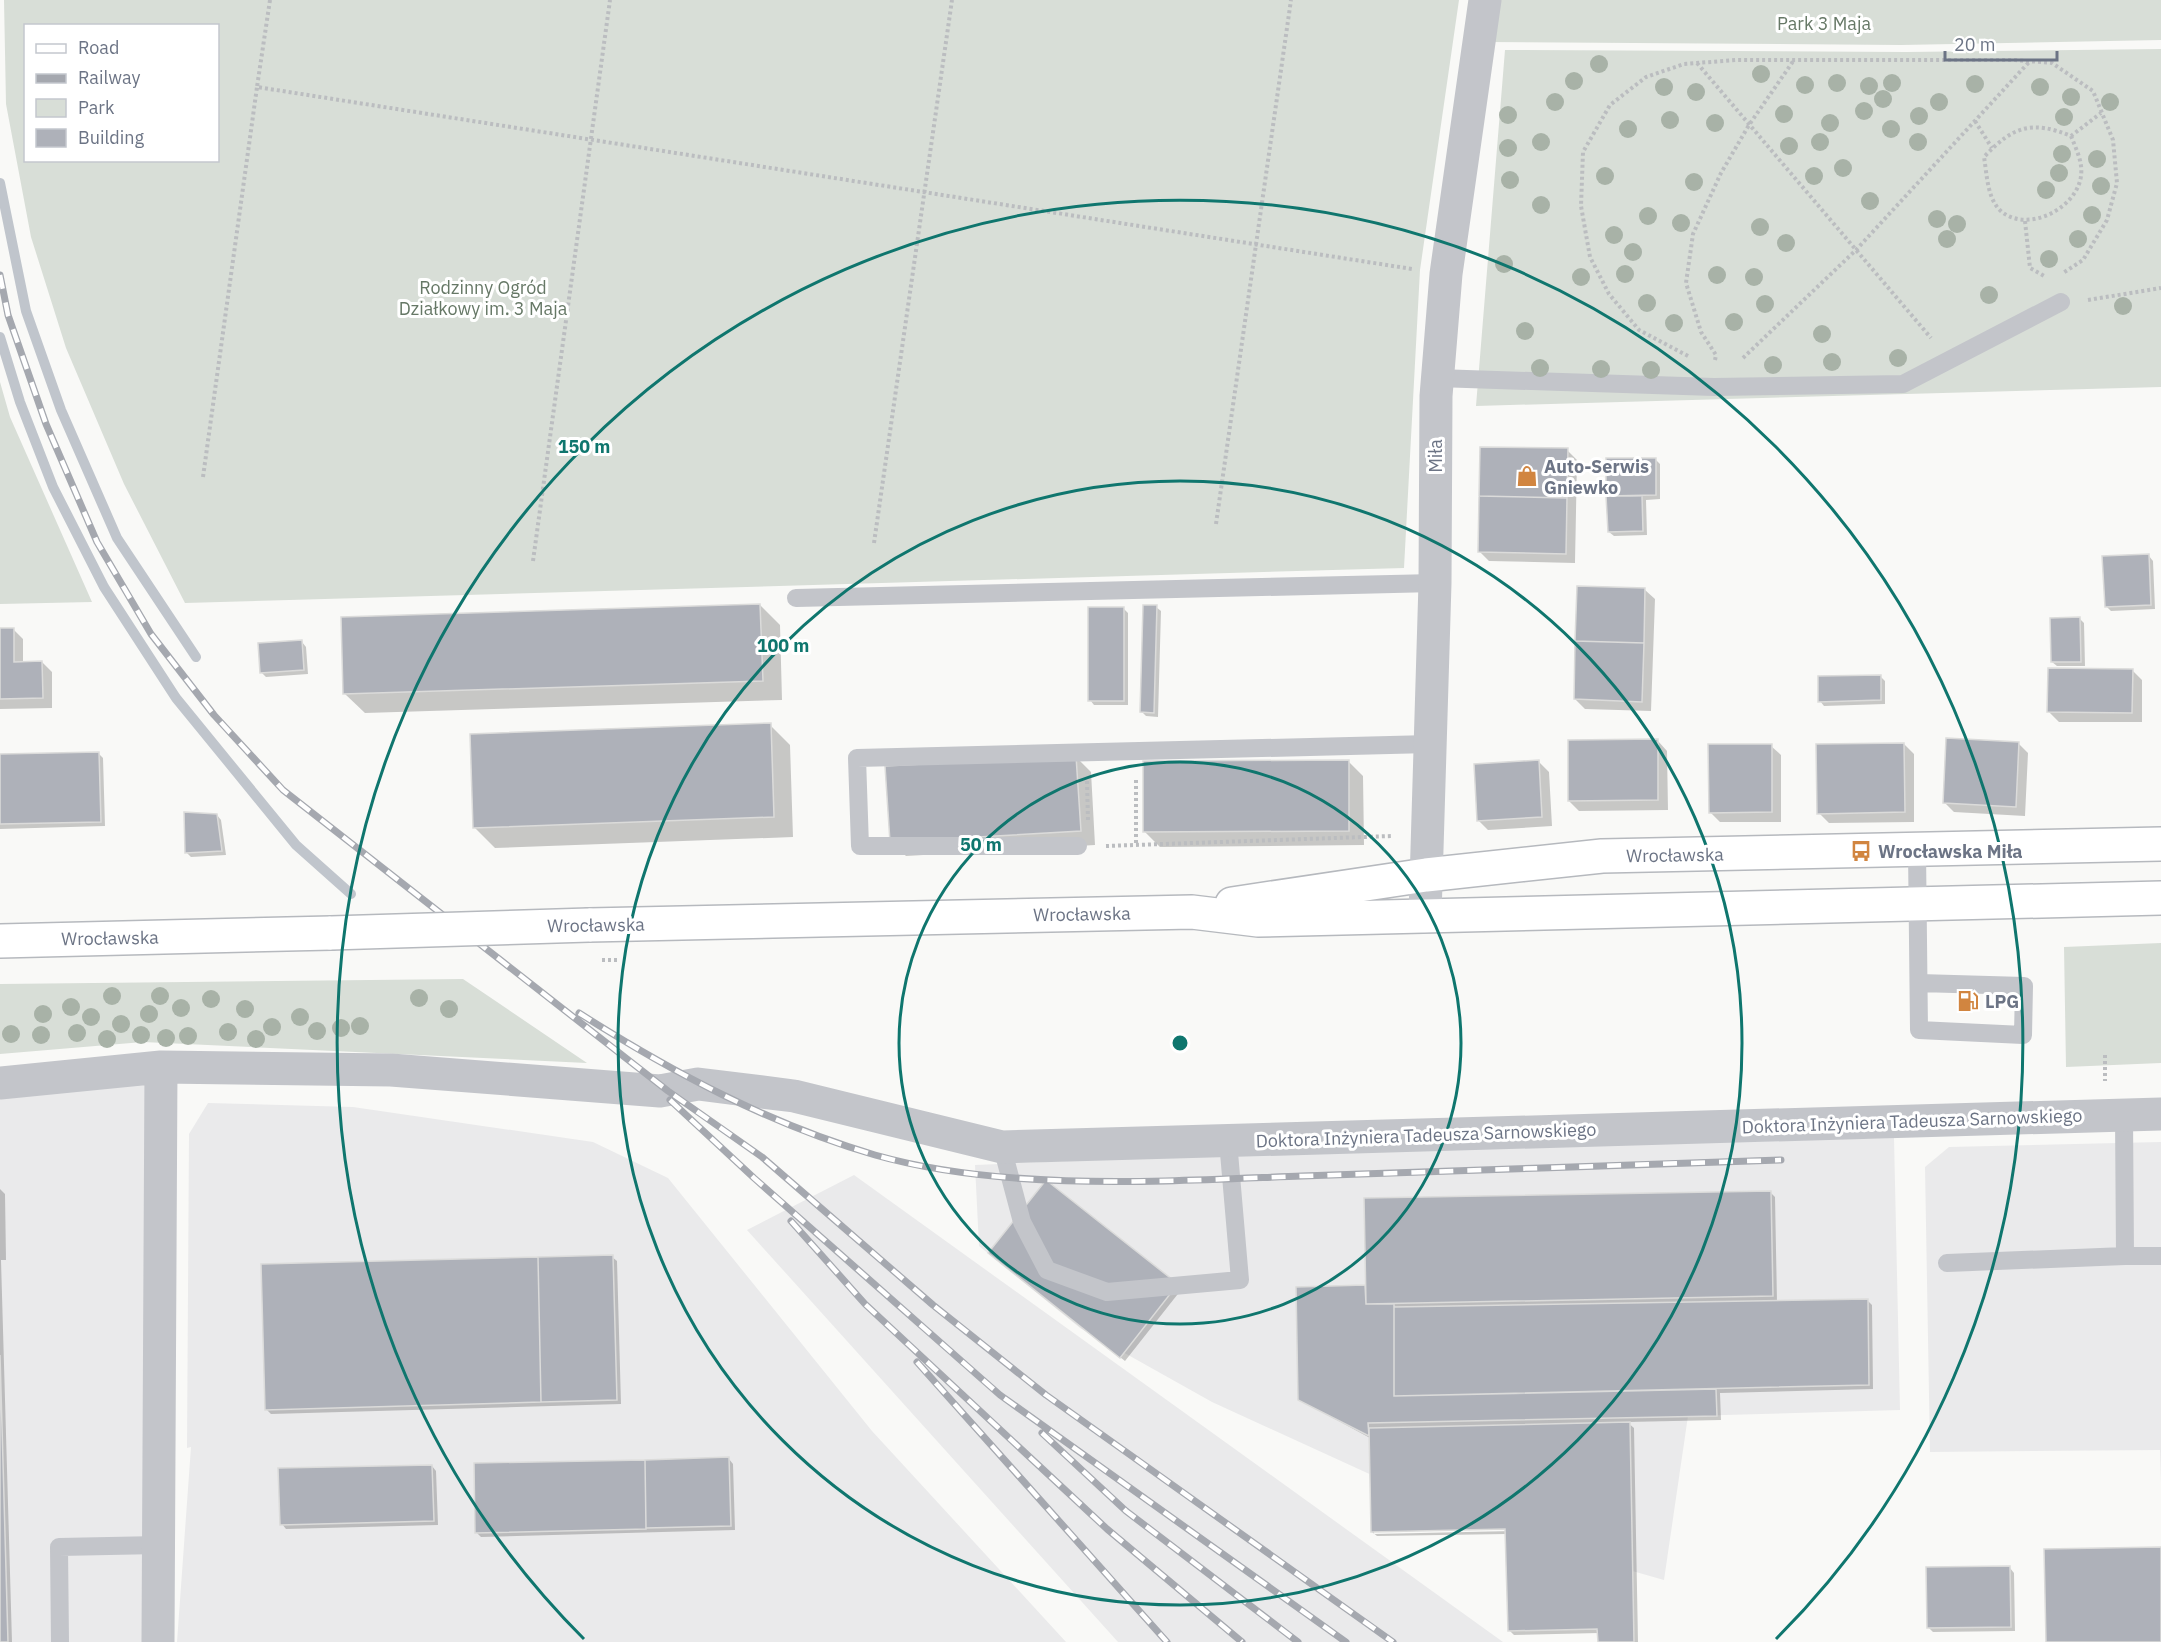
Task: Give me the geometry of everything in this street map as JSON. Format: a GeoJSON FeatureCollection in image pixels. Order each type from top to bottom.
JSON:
{"type":"FeatureCollection","features":[{"type":"Feature","properties":{"kind":"main road","name":"Wrocławska"},"geometry":{"type":"LineString","coordinates":[[1192,912],[1258,899],[1426,875],[1602,856],[2161,844]]}},
{"type":"Feature","properties":{"kind":"main road","name":"Wrocławska"},"geometry":{"type":"LineString","coordinates":[[0,941],[1192,912],[1258,920],[2161,897]]}},
{"type":"Feature","properties":{"kind":"street","name":"Miła"},"geometry":{"type":"LineString","coordinates":[[1425,916],[1435,583],[1437,378],[1446,274],[1485,0]]}},
{"type":"Feature","properties":{"kind":"street","name":"Doktora Inżyniera Tadeusza Sarnowskiego"},"geometry":{"type":"LineString","coordinates":[[0,1083],[161,1067],[391,1070],[660,1091],[698,1084],[794,1096],[1002,1147],[2161,1114]]}},
{"type":"Feature","properties":{"kind":"street"},"geometry":{"type":"LineString","coordinates":[[158,1642],[161,1067]]}},
{"type":"Feature","properties":{"kind":"lane"},"geometry":{"type":"LineString","coordinates":[[1437,378],[1714,387],[1903,384],[2061,302]]}},
{"type":"Feature","properties":{"kind":"lane"},"geometry":{"type":"LineString","coordinates":[[796,598],[1435,583]]}},
{"type":"Feature","properties":{"kind":"lane"},"geometry":{"type":"LineString","coordinates":[[1084,846],[860,846],[857,758],[1430,744]]}},
{"type":"Feature","properties":{"kind":"lane"},"geometry":{"type":"LineString","coordinates":[[1917,850],[1919,1030],[2023,1035],[2024,986],[1920,983]]}},
{"type":"Feature","properties":{"kind":"lane"},"geometry":{"type":"LineString","coordinates":[[2124,1115],[2125,1256]]}},
{"type":"Feature","properties":{"kind":"lane"},"geometry":{"type":"LineString","coordinates":[[1002,1147],[1022,1222],[1047,1270],[1107,1292],[1240,1280],[1228,1141]]}},
{"type":"Feature","properties":{"kind":"lane"},"geometry":{"type":"LineString","coordinates":[[1947,1263],[2161,1256]]}},
{"type":"Feature","properties":{"kind":"lane"},"geometry":{"type":"LineString","coordinates":[[60,1642],[60,1547],[159,1545]]}},
{"type":"Feature","properties":{"kind":"path"},"geometry":{"type":"LineString","coordinates":[[202,477],[270,0]]}},
{"type":"Feature","properties":{"kind":"path"},"geometry":{"type":"LineString","coordinates":[[533,561],[610,0]]}},
{"type":"Feature","properties":{"kind":"path"},"geometry":{"type":"LineString","coordinates":[[874,543],[952,0]]}},
{"type":"Feature","properties":{"kind":"path"},"geometry":{"type":"LineString","coordinates":[[1216,524],[1291,0]]}},
{"type":"Feature","properties":{"kind":"path"},"geometry":{"type":"LineString","coordinates":[[1714,387],[1703,366],[1639,330],[1609,294],[1590,257],[1581,206],[1583,152],[1610,105],[1646,77],[1684,64],[1736,60],[2052,63],[2093,91],[2113,140],[2117,183],[2108,220],[2083,260],[2051,281]]}},
{"type":"Feature","properties":{"kind":"path"},"geometry":{"type":"LineString","coordinates":[[1714,387],[1716,355],[1701,332],[1686,283],[1693,234],[1721,173],[1749,125],[1794,60]]}},
{"type":"Feature","properties":{"kind":"path"},"geometry":{"type":"LineString","coordinates":[[1714,387],[1856,250],[2030,61]]}},
{"type":"Feature","properties":{"kind":"path"},"geometry":{"type":"LineString","coordinates":[[1697,63],[1949,359]]}},
{"type":"Feature","properties":{"kind":"path"},"geometry":{"type":"LineString","coordinates":[[257,87],[1420,270]]}},
{"type":"Feature","properties":{"kind":"path"},"geometry":{"type":"LineString","coordinates":[[2071,136],[2101,112]]}},
{"type":"Feature","properties":{"kind":"path"},"geometry":{"type":"LineString","coordinates":[[1975,121],[1992,148]]}},
{"type":"Feature","properties":{"kind":"path"},"geometry":{"type":"LineString","coordinates":[[2049,127],[2071,136],[2081,159],[2081,178],[2069,200],[2047,217],[2025,221],[2002,212],[1992,197],[1984,157],[1992,148],[2002,137],[2021,128],[2049,127]]}},
{"type":"Feature","properties":{"kind":"path"},"geometry":{"type":"LineString","coordinates":[[2025,221],[2030,268],[2051,281],[2061,302],[2161,288]]}},
{"type":"Feature","properties":{"kind":"path"},"geometry":{"type":"LineString","coordinates":[[1136,752],[1136,845]]}},
{"type":"Feature","properties":{"kind":"path"},"geometry":{"type":"LineString","coordinates":[[1086,753],[1084,846],[1427,834]]}},
{"type":"Feature","properties":{"kind":"shaded area"},"geometry":{"type":"Polygon","coordinates":[[[161,1067],[158,1642],[0,1642],[0,1083],[161,1067]]]}},
{"type":"Feature","properties":{"kind":"shaded area"},"geometry":{"type":"Polygon","coordinates":[[[208,1103],[353,1107],[593,1142],[668,1178],[872,1431],[1066,1642],[177,1642],[191,1447],[187,1448],[189,1134],[208,1103]]]}},
{"type":"Feature","properties":{"kind":"shaded area"},"geometry":{"type":"Polygon","coordinates":[[[1894,1138],[1900,1410],[1688,1416],[1664,1580],[1573,1554],[1400,1488],[1212,1402],[1080,1328],[979,1246],[975,1165],[1229,1154],[1894,1138]]]}},
{"type":"Feature","properties":{"kind":"shaded area"},"geometry":{"type":"Polygon","coordinates":[[[2161,1142],[2161,1483],[2160,1450],[1930,1452],[1925,1167],[1949,1147],[2161,1142]]]}},
{"type":"Feature","properties":{"kind":"shaded area"},"geometry":{"type":"Polygon","coordinates":[[[854,1175],[1503,1642],[1118,1642],[747,1230],[854,1175]]]}},
{"type":"Feature","properties":{"kind":"green space","name":"Rodzinny Ogród Działkowy im. 3 Maja"},"geometry":{"type":"Polygon","coordinates":[[[4,0],[1459,0],[1420,270],[1404,568],[185,603],[124,484],[66,348],[31,237],[6,104],[4,0]]]}},
{"type":"Feature","properties":{"kind":"green space","name":"Park 3 Maja"},"geometry":{"type":"Polygon","coordinates":[[[1493,0],[2161,0],[2161,40],[1901,45],[1487,42],[1493,0]]]}},
{"type":"Feature","properties":{"kind":"green space"},"geometry":{"type":"Polygon","coordinates":[[[2161,49],[2161,387],[1476,406],[1505,50],[1906,52],[2161,49]]]}},
{"type":"Feature","properties":{"kind":"green space"},"geometry":{"type":"Polygon","coordinates":[[[0,382],[10,417],[92,602],[0,604],[0,382]]]}},
{"type":"Feature","properties":{"kind":"green space"},"geometry":{"type":"Polygon","coordinates":[[[2161,943],[2161,1063],[2066,1067],[2064,947],[2161,943]]]}},
{"type":"Feature","properties":{"kind":"green space"},"geometry":{"type":"Polygon","coordinates":[[[463,979],[587,1063],[143,1042],[0,1054],[0,984],[463,979]]]}},
{"type":"Feature","properties":{"kind":"building"},"geometry":{"type":"Polygon","coordinates":[[[1480,447],[1568,448],[1567,498],[1479,496],[1480,447]]]}},
{"type":"Feature","properties":{"kind":"building"},"geometry":{"type":"Polygon","coordinates":[[[1606,458],[1656,458],[1656,495],[1606,496],[1606,458]]]}},
{"type":"Feature","properties":{"kind":"building"},"geometry":{"type":"Polygon","coordinates":[[[1479,496],[1567,498],[1566,554],[1478,552],[1479,496]]]}},
{"type":"Feature","properties":{"kind":"building"},"geometry":{"type":"Polygon","coordinates":[[[1606,496],[1642,496],[1643,531],[1608,532],[1606,496]]]}},
{"type":"Feature","properties":{"kind":"building"},"geometry":{"type":"Polygon","coordinates":[[[2149,554],[2151,605],[2105,607],[2102,556],[2149,554]]]}},
{"type":"Feature","properties":{"kind":"building"},"geometry":{"type":"Polygon","coordinates":[[[1577,586],[1645,588],[1644,643],[1575,641],[1577,586]]]}},
{"type":"Feature","properties":{"kind":"building"},"geometry":{"type":"Polygon","coordinates":[[[760,604],[763,681],[343,694],[341,617],[760,604]]]}},
{"type":"Feature","properties":{"kind":"building"},"geometry":{"type":"Polygon","coordinates":[[[1143,605],[1157,605],[1154,713],[1140,712],[1143,605]]]}},
{"type":"Feature","properties":{"kind":"building"},"geometry":{"type":"Polygon","coordinates":[[[1088,607],[1124,607],[1124,701],[1088,701],[1088,607]]]}},
{"type":"Feature","properties":{"kind":"building"},"geometry":{"type":"Polygon","coordinates":[[[2080,617],[2081,662],[2051,662],[2050,618],[2080,617]]]}},
{"type":"Feature","properties":{"kind":"building"},"geometry":{"type":"Polygon","coordinates":[[[0,628],[14,628],[14,662],[42,661],[43,698],[0,699],[0,628]]]}},
{"type":"Feature","properties":{"kind":"building"},"geometry":{"type":"Polygon","coordinates":[[[302,640],[304,670],[260,673],[258,643],[302,640]]]}},
{"type":"Feature","properties":{"kind":"building"},"geometry":{"type":"Polygon","coordinates":[[[1575,641],[1644,643],[1642,702],[1574,699],[1575,641]]]}},
{"type":"Feature","properties":{"kind":"building"},"geometry":{"type":"Polygon","coordinates":[[[2048,668],[2133,669],[2132,713],[2047,712],[2048,668]]]}},
{"type":"Feature","properties":{"kind":"building"},"geometry":{"type":"Polygon","coordinates":[[[1881,675],[1881,700],[1818,702],[1818,676],[1881,675]]]}},
{"type":"Feature","properties":{"kind":"building"},"geometry":{"type":"Polygon","coordinates":[[[771,723],[774,817],[473,828],[470,734],[771,723]]]}},
{"type":"Feature","properties":{"kind":"building"},"geometry":{"type":"Polygon","coordinates":[[[1946,738],[2019,742],[2016,807],[1943,803],[1946,738]]]}},
{"type":"Feature","properties":{"kind":"building"},"geometry":{"type":"Polygon","coordinates":[[[1658,739],[1658,800],[1568,801],[1568,740],[1658,739]]]}},
{"type":"Feature","properties":{"kind":"building"},"geometry":{"type":"Polygon","coordinates":[[[1904,743],[1905,812],[1817,814],[1816,744],[1904,743]]]}},
{"type":"Feature","properties":{"kind":"building"},"geometry":{"type":"Polygon","coordinates":[[[1708,744],[1772,744],[1772,812],[1709,813],[1708,744]]]}},
{"type":"Feature","properties":{"kind":"building"},"geometry":{"type":"Polygon","coordinates":[[[99,752],[101,822],[0,824],[0,754],[99,752]]]}},
{"type":"Feature","properties":{"kind":"building"},"geometry":{"type":"Polygon","coordinates":[[[1076,756],[1081,831],[890,842],[885,766],[1076,756]]]}},
{"type":"Feature","properties":{"kind":"building"},"geometry":{"type":"Polygon","coordinates":[[[1349,760],[1349,831],[1143,832],[1143,761],[1349,760]]]}},
{"type":"Feature","properties":{"kind":"building"},"geometry":{"type":"Polygon","coordinates":[[[1539,760],[1542,817],[1477,821],[1474,764],[1539,760]]]}},
{"type":"Feature","properties":{"kind":"building"},"geometry":{"type":"Polygon","coordinates":[[[184,812],[217,814],[222,851],[185,853],[184,812]]]}},
{"type":"Feature","properties":{"kind":"building"},"geometry":{"type":"Polygon","coordinates":[[[1046,1180],[1178,1284],[1120,1358],[988,1253],[1046,1180]]]}},
{"type":"Feature","properties":{"kind":"building"},"geometry":{"type":"Polygon","coordinates":[[[1771,1191],[1773,1296],[1366,1304],[1364,1198],[1771,1191]]]}},
{"type":"Feature","properties":{"kind":"building"},"geometry":{"type":"Polygon","coordinates":[[[613,1255],[617,1400],[541,1402],[538,1257],[613,1255]]]}},
{"type":"Feature","properties":{"kind":"building"},"geometry":{"type":"Polygon","coordinates":[[[538,1257],[541,1402],[265,1410],[261,1264],[538,1257]]]}},
{"type":"Feature","properties":{"kind":"building"},"geometry":{"type":"Polygon","coordinates":[[[1365,1285],[1366,1304],[1394,1304],[1394,1396],[1716,1389],[1717,1416],[1368,1423],[1369,1436],[1298,1400],[1296,1287],[1365,1285]]]}},
{"type":"Feature","properties":{"kind":"building"},"geometry":{"type":"Polygon","coordinates":[[[1868,1299],[1869,1385],[1394,1396],[1394,1307],[1868,1299]]]}},
{"type":"Feature","properties":{"kind":"building"},"geometry":{"type":"Polygon","coordinates":[[[0,1355],[8,1642],[0,1642],[0,1355]]]}},
{"type":"Feature","properties":{"kind":"building"},"geometry":{"type":"Polygon","coordinates":[[[1630,1422],[1634,1642],[1598,1642],[1597,1629],[1508,1631],[1505,1529],[1371,1532],[1369,1428],[1630,1422]]]}},
{"type":"Feature","properties":{"kind":"building"},"geometry":{"type":"Polygon","coordinates":[[[729,1457],[731,1526],[646,1528],[645,1460],[729,1457]]]}},
{"type":"Feature","properties":{"kind":"building"},"geometry":{"type":"Polygon","coordinates":[[[645,1460],[646,1529],[475,1533],[474,1463],[645,1460]]]}},
{"type":"Feature","properties":{"kind":"building"},"geometry":{"type":"Polygon","coordinates":[[[432,1465],[434,1521],[280,1525],[278,1468],[432,1465]]]}},
{"type":"Feature","properties":{"kind":"building"},"geometry":{"type":"Polygon","coordinates":[[[2161,1547],[2161,1642],[2046,1642],[2044,1549],[2161,1547]]]}},
{"type":"Feature","properties":{"kind":"building"},"geometry":{"type":"Polygon","coordinates":[[[2010,1566],[2011,1627],[1927,1628],[1926,1567],[2010,1566]]]}},
{"type":"Feature","properties":{"kind":"waterway"},"geometry":{"type":"LineString","coordinates":[[0,183],[26,311],[61,410],[117,538],[196,657]]}},
{"type":"Feature","properties":{"kind":"waterway"},"geometry":{"type":"LineString","coordinates":[[0,337],[20,402],[53,487],[104,587],[176,698],[296,845],[351,894]]}},
{"type":"Feature","properties":{"kind":"railway"},"geometry":{"type":"LineString","coordinates":[[0,275],[8,315],[46,424],[97,542],[151,634],[214,715],[283,790],[668,1091],[762,1157],[933,1305],[1046,1395],[1393,1642]]}},
{"type":"Feature","properties":{"kind":"railway"},"geometry":{"type":"LineString","coordinates":[[579,1013],[686,1076],[797,1128],[875,1155],[925,1167],[978,1175],[1087,1181],[1197,1180],[1781,1160]]}},
{"type":"Feature","properties":{"kind":"railway"},"geometry":{"type":"LineString","coordinates":[[670,1100],[754,1178],[1000,1395],[1346,1642]]}},
{"type":"Feature","properties":{"kind":"railway"},"geometry":{"type":"LineString","coordinates":[[791,1221],[865,1304],[1107,1529],[1242,1642]]}},
{"type":"Feature","properties":{"kind":"railway"},"geometry":{"type":"LineString","coordinates":[[917,1362],[1167,1642]]}},
{"type":"Feature","properties":{"kind":"railway"},"geometry":{"type":"LineString","coordinates":[[1042,1433],[1126,1511],[1298,1642]]}},
{"type":"Feature","properties":{"kind":"place","name":"Auto-Serwis Gniewko"},"geometry":{"type":"Point","coordinates":[1527,476]}},
{"type":"Feature","properties":{"kind":"place","name":"Wrocławska Miła"},"geometry":{"type":"Point","coordinates":[1861,851]}},
{"type":"Feature","properties":{"kind":"place","name":"LPG"},"geometry":{"type":"Point","coordinates":[1968,1001]}}]}
